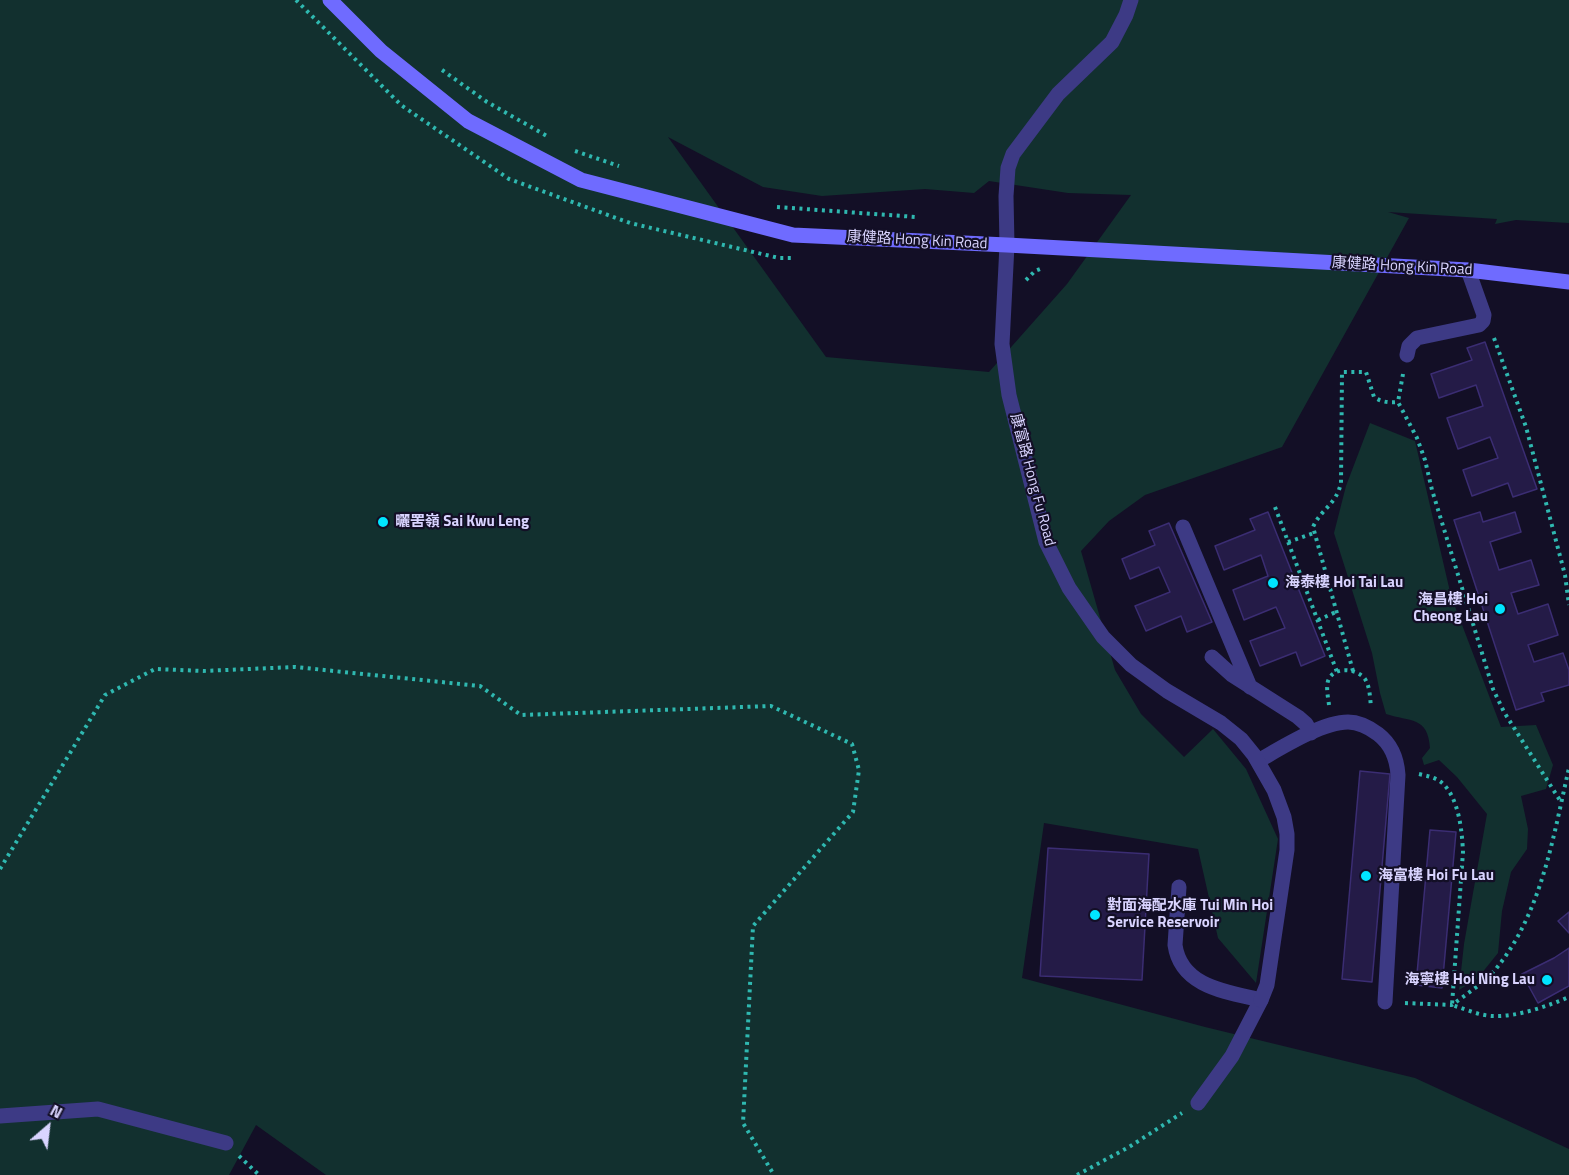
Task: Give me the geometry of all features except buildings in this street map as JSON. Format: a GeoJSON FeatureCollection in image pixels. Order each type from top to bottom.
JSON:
{"type":"FeatureCollection","features":[{"type":"Feature","properties":{"kind":"street","name":"康健路 Hong Kin Road"},"geometry":{"type":"LineString","coordinates":[[330,0],[381,51],[468,121],[581,180],[793,235],[1468,270],[1569,282]]}},
{"type":"Feature","properties":{"kind":"street","name":"康富路 Hong Fu Road"},"geometry":{"type":"LineString","coordinates":[[1131,0],[1112,42],[1058,94],[1013,154],[1008,168],[1006,196],[1007,245],[1002,344],[1009,395],[1046,542],[1069,588],[1103,637],[1131,665],[1167,691],[1221,723],[1241,740],[1258,761],[1274,790],[1284,817],[1287,849],[1267,985],[1232,1056],[1198,1103]]}},
{"type":"Feature","properties":{"kind":"street"},"geometry":{"type":"LineString","coordinates":[[1407,355],[1409,346],[1417,338],[1479,325],[1484,319],[1468,270]]}},
{"type":"Feature","properties":{"kind":"street"},"geometry":{"type":"LineString","coordinates":[[1183,527],[1250,687]]}},
{"type":"Feature","properties":{"kind":"street"},"geometry":{"type":"LineString","coordinates":[[1212,657],[1232,675],[1298,717],[1311,733]]}},
{"type":"Feature","properties":{"kind":"street"},"geometry":{"type":"LineString","coordinates":[[1258,761],[1311,733],[1343,722],[1358,724],[1370,729],[1383,738],[1390,747],[1396,761],[1398,775],[1385,1002]]}},
{"type":"Feature","properties":{"kind":"street"},"geometry":{"type":"LineString","coordinates":[[1179,887],[1175,945],[1183,968],[1196,980],[1209,986],[1261,1000]]}},
{"type":"Feature","properties":{"kind":"street"},"geometry":{"type":"LineString","coordinates":[[0,1116],[98,1109],[226,1143]]}},
{"type":"Feature","properties":{"kind":"path"},"geometry":{"type":"LineString","coordinates":[[439,68],[487,102],[549,137]]}},
{"type":"Feature","properties":{"kind":"path"},"geometry":{"type":"LineString","coordinates":[[570,149],[626,168]]}},
{"type":"Feature","properties":{"kind":"path"},"geometry":{"type":"LineString","coordinates":[[773,207],[926,218]]}},
{"type":"Feature","properties":{"kind":"path"},"geometry":{"type":"LineString","coordinates":[[1021,290],[1026,280],[1035,271],[1044,267]]}},
{"type":"Feature","properties":{"kind":"path"},"geometry":{"type":"LineString","coordinates":[[1484,319],[1489,326],[1526,427],[1567,576],[1569,605]]}},
{"type":"Feature","properties":{"kind":"path"},"geometry":{"type":"LineString","coordinates":[[1407,355],[1398,402],[1417,438],[1425,460],[1432,490],[1493,689],[1504,712],[1561,802]]}},
{"type":"Feature","properties":{"kind":"path"},"geometry":{"type":"LineString","coordinates":[[1353,672],[1313,527],[1316,519],[1334,500],[1341,483],[1342,372],[1366,372],[1377,399],[1398,402]]}},
{"type":"Feature","properties":{"kind":"path"},"geometry":{"type":"LineString","coordinates":[[1275,507],[1337,672]]}},
{"type":"Feature","properties":{"kind":"path"},"geometry":{"type":"LineString","coordinates":[[1288,542],[1314,533]]}},
{"type":"Feature","properties":{"kind":"path"},"geometry":{"type":"LineString","coordinates":[[1317,620],[1336,612]]}},
{"type":"Feature","properties":{"kind":"path"},"geometry":{"type":"LineString","coordinates":[[0,869],[105,695],[155,669],[204,671],[295,667],[480,686],[521,715],[771,706],[852,744],[859,770],[852,812],[753,926],[743,1123],[774,1175]]}},
{"type":"Feature","properties":{"kind":"path"},"geometry":{"type":"LineString","coordinates":[[1329,706],[1327,685],[1330,676],[1345,670],[1362,675],[1366,680],[1372,709]]}},
{"type":"Feature","properties":{"kind":"path"},"geometry":{"type":"LineString","coordinates":[[1452,1005],[1493,971],[1527,920],[1538,894],[1569,768]]}},
{"type":"Feature","properties":{"kind":"path"},"geometry":{"type":"LineString","coordinates":[[1385,1002],[1452,1005],[1494,1016],[1515,1014],[1569,997]]}},
{"type":"Feature","properties":{"kind":"path"},"geometry":{"type":"LineString","coordinates":[[1077,1175],[1129,1147],[1198,1103]]}},
{"type":"Feature","properties":{"kind":"green space"},"geometry":{"type":"Polygon","coordinates":[[[0,0],[1569,0],[1569,223],[1516,220],[1495,224],[1497,219],[1388,212],[1409,218],[1282,447],[1145,495],[1109,521],[1081,551],[1115,670],[1141,714],[1184,757],[1213,729],[1246,769],[1278,839],[1256,983],[1218,938],[1198,849],[1044,823],[1022,978],[1205,1027],[1415,1078],[1569,1149],[1569,1175],[326,1175],[256,1125],[229,1175],[0,1175],[0,0]],[[668,137],[826,357],[989,372],[1067,284],[1131,195],[1068,193],[989,181],[974,193],[925,189],[822,196],[763,187],[668,137]]]}},
{"type":"Feature","properties":{"kind":"green space"},"geometry":{"type":"Polygon","coordinates":[[[1370,423],[1415,441],[1451,596],[1501,727],[1536,725],[1553,765],[1546,789],[1521,796],[1528,829],[1527,849],[1511,872],[1502,911],[1498,953],[1477,979],[1459,990],[1464,944],[1487,814],[1457,777],[1439,760],[1424,765],[1422,758],[1430,748],[1429,738],[1422,725],[1386,714],[1372,653],[1334,533],[1346,486],[1370,423]]]}},
{"type":"Feature","properties":{"kind":"place","name":"曬罟嶺 Sai Kwu Leng"},"geometry":{"type":"Point","coordinates":[383,522]}},
{"type":"Feature","properties":{"kind":"place","name":"海泰樓 Hoi Tai Lau"},"geometry":{"type":"Point","coordinates":[1273,583]}},
{"type":"Feature","properties":{"kind":"place","name":"海昌樓 Hoi Cheong Lau"},"geometry":{"type":"Point","coordinates":[1500,609]}},
{"type":"Feature","properties":{"kind":"place","name":"海富樓 Hoi Fu Lau"},"geometry":{"type":"Point","coordinates":[1366,876]}},
{"type":"Feature","properties":{"kind":"place","name":"對面海配水庫 Tui Min Hoi Service Reservoir"},"geometry":{"type":"Point","coordinates":[1095,915]}},
{"type":"Feature","properties":{"kind":"place","name":"海寧樓 Hoi Ning Lau"},"geometry":{"type":"Point","coordinates":[1547,980]}}]}
